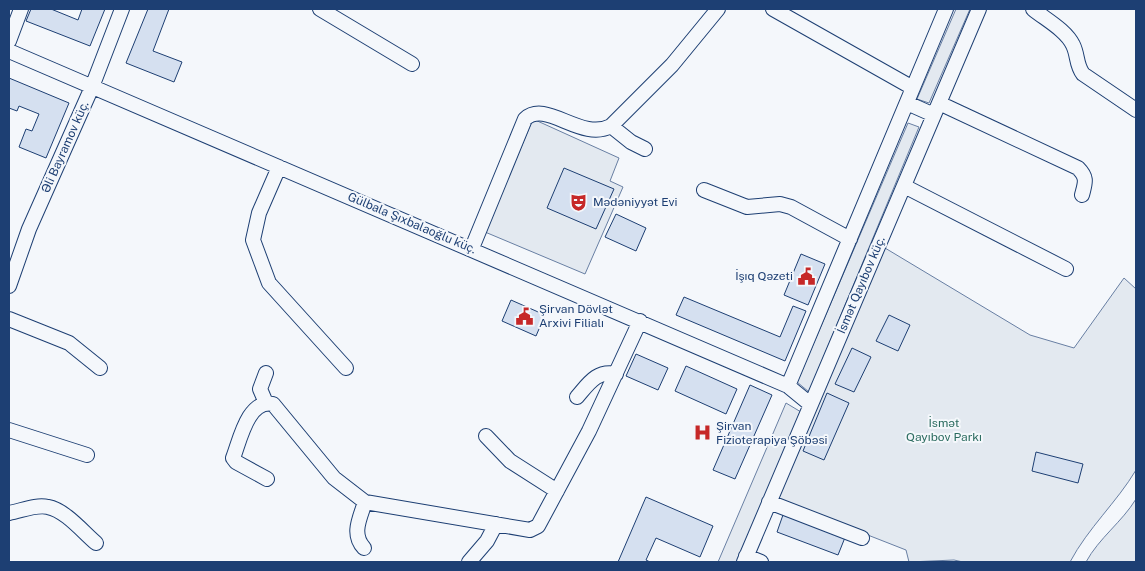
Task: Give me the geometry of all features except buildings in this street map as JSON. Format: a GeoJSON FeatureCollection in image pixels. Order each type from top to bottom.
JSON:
{"type":"FeatureCollection","features":[{"type":"Feature","properties":{"kind":"street"},"geometry":{"type":"LineString","coordinates":[[9,41],[21,9]]}},
{"type":"Feature","properties":{"kind":"street","name":"Əli Bayramov küç."},"geometry":{"type":"LineString","coordinates":[[9,286],[29,229],[92,87],[122,9]]}},
{"type":"Feature","properties":{"kind":"street"},"geometry":{"type":"LineString","coordinates":[[320,9],[412,64]]}},
{"type":"Feature","properties":{"kind":"street"},"geometry":{"type":"LineString","coordinates":[[472,248],[525,119],[531,113],[540,113],[592,132],[603,131],[612,126],[672,65],[718,9]]}},
{"type":"Feature","properties":{"kind":"street"},"geometry":{"type":"LineString","coordinates":[[773,9],[913,88]]}},
{"type":"Feature","properties":{"kind":"street"},"geometry":{"type":"LineString","coordinates":[[788,386],[946,9]]}},
{"type":"Feature","properties":{"kind":"street","name":"İsmət Qayıbov küç."},"geometry":{"type":"LineString","coordinates":[[745,559],[979,9]]}},
{"type":"Feature","properties":{"kind":"street"},"geometry":{"type":"LineString","coordinates":[[1033,9],[1063,32],[1072,43],[1078,68],[1083,74],[1136,110]]}},
{"type":"Feature","properties":{"kind":"street","name":"Gülbala Şıxbalaoğlu küç."},"geometry":{"type":"LineString","coordinates":[[9,51],[472,248],[788,386],[810,404]]}},
{"type":"Feature","properties":{"kind":"street"},"geometry":{"type":"LineString","coordinates":[[907,103],[936,109],[1078,168],[1085,175],[1086,179],[1082,195]]}},
{"type":"Feature","properties":{"kind":"street"},"geometry":{"type":"LineString","coordinates":[[612,126],[624,138],[645,149]]}},
{"type":"Feature","properties":{"kind":"street"},"geometry":{"type":"LineString","coordinates":[[279,167],[259,213],[253,240],[269,283],[346,368]]}},
{"type":"Feature","properties":{"kind":"street"},"geometry":{"type":"LineString","coordinates":[[904,186],[1066,270]]}},
{"type":"Feature","properties":{"kind":"street"},"geometry":{"type":"LineString","coordinates":[[704,190],[747,207],[780,204],[791,207],[850,239]]}},
{"type":"Feature","properties":{"kind":"street"},"geometry":{"type":"LineString","coordinates":[[9,319],[69,343],[100,368]]}},
{"type":"Feature","properties":{"kind":"street"},"geometry":{"type":"LineString","coordinates":[[267,479],[236,462],[233,458],[251,414],[258,405],[266,403],[273,404],[334,478],[365,502],[530,530],[538,526],[589,431],[640,321]]}},
{"type":"Feature","properties":{"kind":"street"},"geometry":{"type":"LineString","coordinates":[[266,373],[260,389],[266,403]]}},
{"type":"Feature","properties":{"kind":"street"},"geometry":{"type":"LineString","coordinates":[[577,397],[592,379],[601,373],[616,374]]}},
{"type":"Feature","properties":{"kind":"street"},"geometry":{"type":"LineString","coordinates":[[9,430],[87,455]]}},
{"type":"Feature","properties":{"kind":"street"},"geometry":{"type":"LineString","coordinates":[[486,436],[510,461],[557,490]]}},
{"type":"Feature","properties":{"kind":"street"},"geometry":{"type":"LineString","coordinates":[[364,548],[357,540],[356,535],[365,502]]}},
{"type":"Feature","properties":{"kind":"street"},"geometry":{"type":"LineString","coordinates":[[769,502],[862,538]]}},
{"type":"Feature","properties":{"kind":"street"},"geometry":{"type":"LineString","coordinates":[[9,514],[38,506],[49,507],[60,512],[96,543]]}},
{"type":"Feature","properties":{"kind":"street"},"geometry":{"type":"LineString","coordinates":[[468,562],[487,541],[496,524]]}},
{"type":"Feature","properties":{"kind":"street"},"geometry":{"type":"LineString","coordinates":[[745,559],[761,562]]}},
{"type":"Feature","properties":{"kind":"green space"},"geometry":{"type":"Polygon","coordinates":[[[956,9],[970,9],[929,103],[917,99],[956,9]]]}},
{"type":"Feature","properties":{"kind":"green space"},"geometry":{"type":"Polygon","coordinates":[[[533,119],[619,158],[610,181],[623,187],[585,274],[485,232],[533,119]]]}},
{"type":"Feature","properties":{"kind":"green space"},"geometry":{"type":"Polygon","coordinates":[[[908,123],[919,127],[809,392],[797,382],[908,123]]]}},
{"type":"Feature","properties":{"kind":"green space","name":"İsmət Qayıbov Parkı"},"geometry":{"type":"Polygon","coordinates":[[[885,248],[1030,335],[1074,348],[1124,278],[1136,289],[1136,470],[1085,538],[1070,562],[963,562],[954,560],[909,562],[906,550],[776,499],[885,248]]]}},
{"type":"Feature","properties":{"kind":"green space"},"geometry":{"type":"Polygon","coordinates":[[[786,403],[801,412],[737,562],[718,562],[786,403]]]}},
{"type":"Feature","properties":{"kind":"green space"},"geometry":{"type":"Polygon","coordinates":[[[1136,499],[1136,562],[1086,562],[1097,545],[1136,499]]]}},
{"type":"Feature","properties":{"kind":"place","name":"Mədəniyyət Evi"},"geometry":{"type":"Point","coordinates":[579,202]}},
{"type":"Feature","properties":{"kind":"place","name":"İşıq Qəzeti"},"geometry":{"type":"Point","coordinates":[807,276]}},
{"type":"Feature","properties":{"kind":"place","name":"Şirvan Dövlət Arxivi Filialı"},"geometry":{"type":"Point","coordinates":[525,316]}},
{"type":"Feature","properties":{"kind":"place","name":"Şirvan Fizioterapiya Şöbəsi"},"geometry":{"type":"Point","coordinates":[702,433]}}]}
